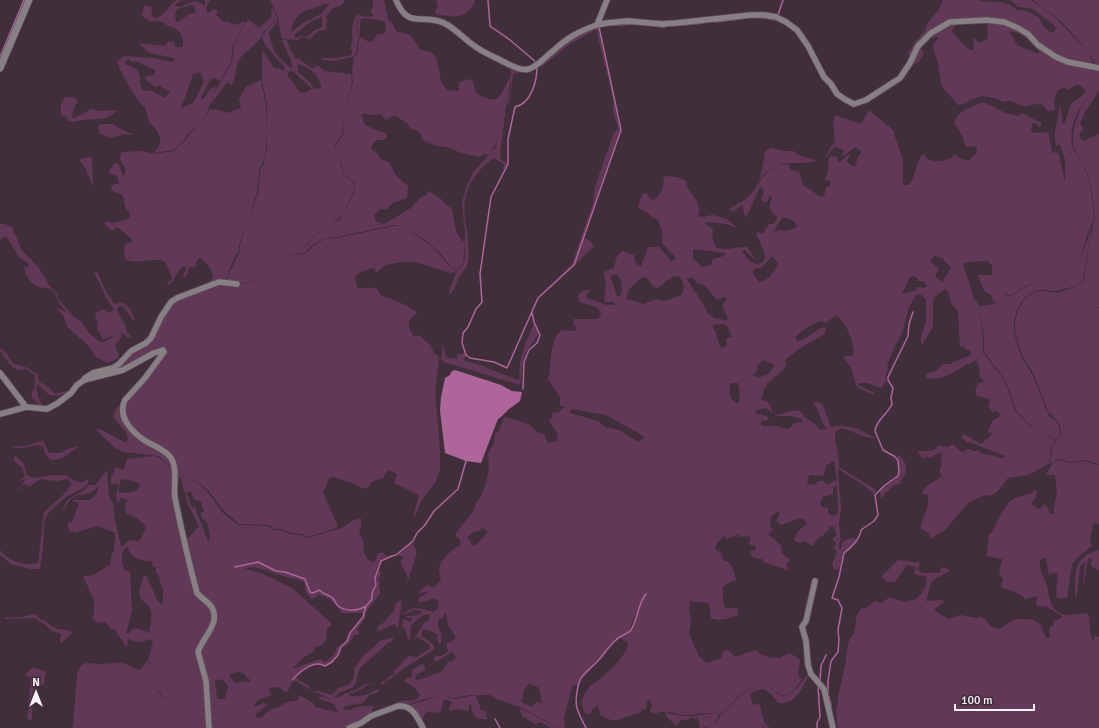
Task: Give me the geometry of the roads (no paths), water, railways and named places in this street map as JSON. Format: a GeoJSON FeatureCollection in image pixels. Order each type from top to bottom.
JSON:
{"type":"FeatureCollection","features":[{"type":"Feature","properties":{"kind":"street"},"geometry":{"type":"LineString","coordinates":[[0,68],[29,0]]}},
{"type":"Feature","properties":{"kind":"street"},"geometry":{"type":"LineString","coordinates":[[396,0],[399,7],[408,17],[415,19],[436,20],[443,23],[488,55],[518,68],[524,69],[530,68],[539,63],[571,36],[583,30],[607,23],[627,21],[662,24],[752,14],[776,17],[797,30],[812,52],[824,77],[831,84],[837,94],[854,104],[866,100],[900,78],[910,63],[915,50],[922,41],[931,33],[950,22],[986,20],[1004,22],[1025,32],[1038,45],[1056,57],[1068,62],[1099,68]]}},
{"type":"Feature","properties":{"kind":"street"},"geometry":{"type":"LineString","coordinates":[[598,25],[607,0]]}},
{"type":"Feature","properties":{"kind":"street"},"geometry":{"type":"LineString","coordinates":[[0,414],[26,408],[47,409],[71,393],[77,385],[93,373],[113,368],[120,364],[131,351],[146,343],[151,338],[161,317],[171,302],[218,282],[237,284]]}},
{"type":"Feature","properties":{"kind":"street"},"geometry":{"type":"LineString","coordinates":[[84,380],[123,370],[154,353],[163,350],[164,352],[145,378],[124,400],[122,411],[124,419],[132,430],[144,440],[168,454],[173,460],[175,495],[197,593],[202,599],[210,604],[214,612],[215,620],[198,652],[207,688],[209,728]]}},
{"type":"Feature","properties":{"kind":"street"},"geometry":{"type":"LineString","coordinates":[[0,373],[26,408]]}},
{"type":"Feature","properties":{"kind":"street"},"geometry":{"type":"LineString","coordinates":[[815,581],[806,621],[802,627],[806,641],[808,666],[811,674],[824,689],[833,728]]}},
{"type":"Feature","properties":{"kind":"street"},"geometry":{"type":"LineString","coordinates":[[349,728],[361,723],[370,716],[398,706],[412,710],[423,728]]}},
{"type":"Feature","properties":{"kind":"waterway"},"geometry":{"type":"LineString","coordinates":[[0,57],[24,0]]}},
{"type":"Feature","properties":{"kind":"waterway"},"geometry":{"type":"LineString","coordinates":[[488,0],[490,26],[510,40],[536,62]]}},
{"type":"Feature","properties":{"kind":"waterway"},"geometry":{"type":"LineString","coordinates":[[778,15],[783,0]]}},
{"type":"Feature","properties":{"kind":"waterway"},"geometry":{"type":"LineString","coordinates":[[760,17],[776,20]]}},
{"type":"Feature","properties":{"kind":"waterway"},"geometry":{"type":"LineString","coordinates":[[715,22],[739,19]]}},
{"type":"Feature","properties":{"kind":"waterway"},"geometry":{"type":"LineString","coordinates":[[683,25],[703,23]]}},
{"type":"Feature","properties":{"kind":"waterway"},"geometry":{"type":"LineString","coordinates":[[613,25],[635,24]]}},
{"type":"Feature","properties":{"kind":"waterway"},"geometry":{"type":"LineString","coordinates":[[645,25],[665,27]]}},
{"type":"Feature","properties":{"kind":"waterway"},"geometry":{"type":"LineString","coordinates":[[543,63],[537,67],[536,79],[529,97],[521,105],[515,107],[508,139],[508,164],[491,197],[480,274],[482,302],[476,309],[468,327],[463,333],[462,343],[466,355],[470,358],[494,362],[507,368],[538,298],[574,265],[621,130],[599,27]]}},
{"type":"Feature","properties":{"kind":"waterway"},"geometry":{"type":"LineString","coordinates":[[831,707],[828,693],[828,681],[831,661],[838,652],[838,630],[842,608],[838,600],[832,598],[839,577],[844,553],[855,543],[861,530],[874,521],[878,515],[875,495],[885,485],[898,476],[898,460],[883,450],[875,431],[880,420],[892,404],[891,398],[893,388],[888,380],[888,377],[908,336],[909,324],[913,312]]}},
{"type":"Feature","properties":{"kind":"waterway"},"geometry":{"type":"LineString","coordinates":[[523,389],[524,362],[529,350],[537,343],[540,335],[532,313]]}},
{"type":"Feature","properties":{"kind":"waterway"},"geometry":{"type":"LineString","coordinates":[[293,679],[312,665],[321,664],[325,666],[332,662],[338,655],[350,633],[363,617],[366,606],[372,599],[372,593],[376,585],[375,578],[381,561],[396,555],[413,541],[417,533],[425,525],[434,511],[458,489],[466,461]]}},
{"type":"Feature","properties":{"kind":"waterway"},"geometry":{"type":"LineString","coordinates":[[235,567],[258,562],[276,571],[285,572],[305,579],[310,592],[313,593],[319,590],[333,598],[337,605],[341,608],[352,610],[366,606]]}},
{"type":"Feature","properties":{"kind":"waterway"},"geometry":{"type":"LineString","coordinates":[[586,728],[576,705],[577,689],[581,678],[598,661],[613,642],[631,630],[641,602],[646,594]]}},
{"type":"Feature","properties":{"kind":"waterway"},"geometry":{"type":"LineString","coordinates":[[820,680],[821,666],[826,655]]}},
{"type":"Feature","properties":{"kind":"waterway"},"geometry":{"type":"LineString","coordinates":[[817,728],[817,723],[820,717],[818,685]]}},
{"type":"Feature","properties":{"kind":"waterway"},"geometry":{"type":"LineString","coordinates":[[495,719],[500,728]]}}]}
